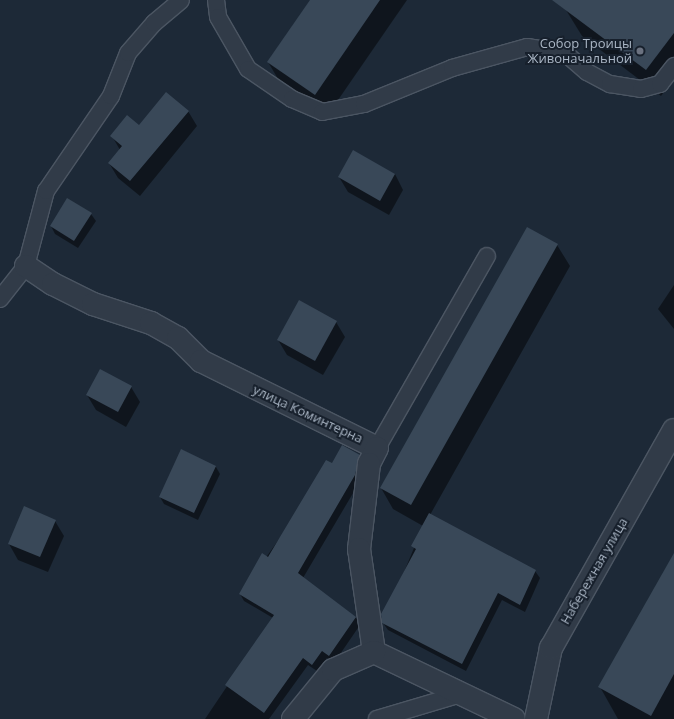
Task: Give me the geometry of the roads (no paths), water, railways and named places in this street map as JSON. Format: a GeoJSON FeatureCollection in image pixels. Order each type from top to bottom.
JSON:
{"type":"FeatureCollection","features":[{"type":"Feature","properties":{"kind":"street","name":"улица Коминтерна"},"geometry":{"type":"LineString","coordinates":[[26,266],[53,284],[93,304],[151,323],[178,338],[201,361],[377,448],[369,464],[359,549],[374,652]]}},
{"type":"Feature","properties":{"kind":"street","name":"Набережная улица"},"geometry":{"type":"LineString","coordinates":[[536,719],[551,648],[674,430]]}},
{"type":"Feature","properties":{"kind":"street"},"geometry":{"type":"LineString","coordinates":[[293,719],[333,670],[374,652],[514,719]]}},
{"type":"Feature","properties":{"kind":"lane"},"geometry":{"type":"LineString","coordinates":[[0,299],[26,266],[46,191],[110,96],[128,53],[154,23],[181,0]]}},
{"type":"Feature","properties":{"kind":"lane"},"geometry":{"type":"LineString","coordinates":[[216,0],[218,17],[248,69],[292,99],[322,112],[364,104],[452,68],[527,47],[565,53],[586,72],[610,84],[641,89],[660,84],[674,66]]}},
{"type":"Feature","properties":{"kind":"lane"},"geometry":{"type":"LineString","coordinates":[[377,448],[487,256]]}},
{"type":"Feature","properties":{"kind":"lane"},"geometry":{"type":"LineString","coordinates":[[378,719],[461,694]]}},
{"type":"Feature","properties":{"kind":"place","name":"Собор Троицы Живоначальной"},"geometry":{"type":"Point","coordinates":[640,51]}}]}
